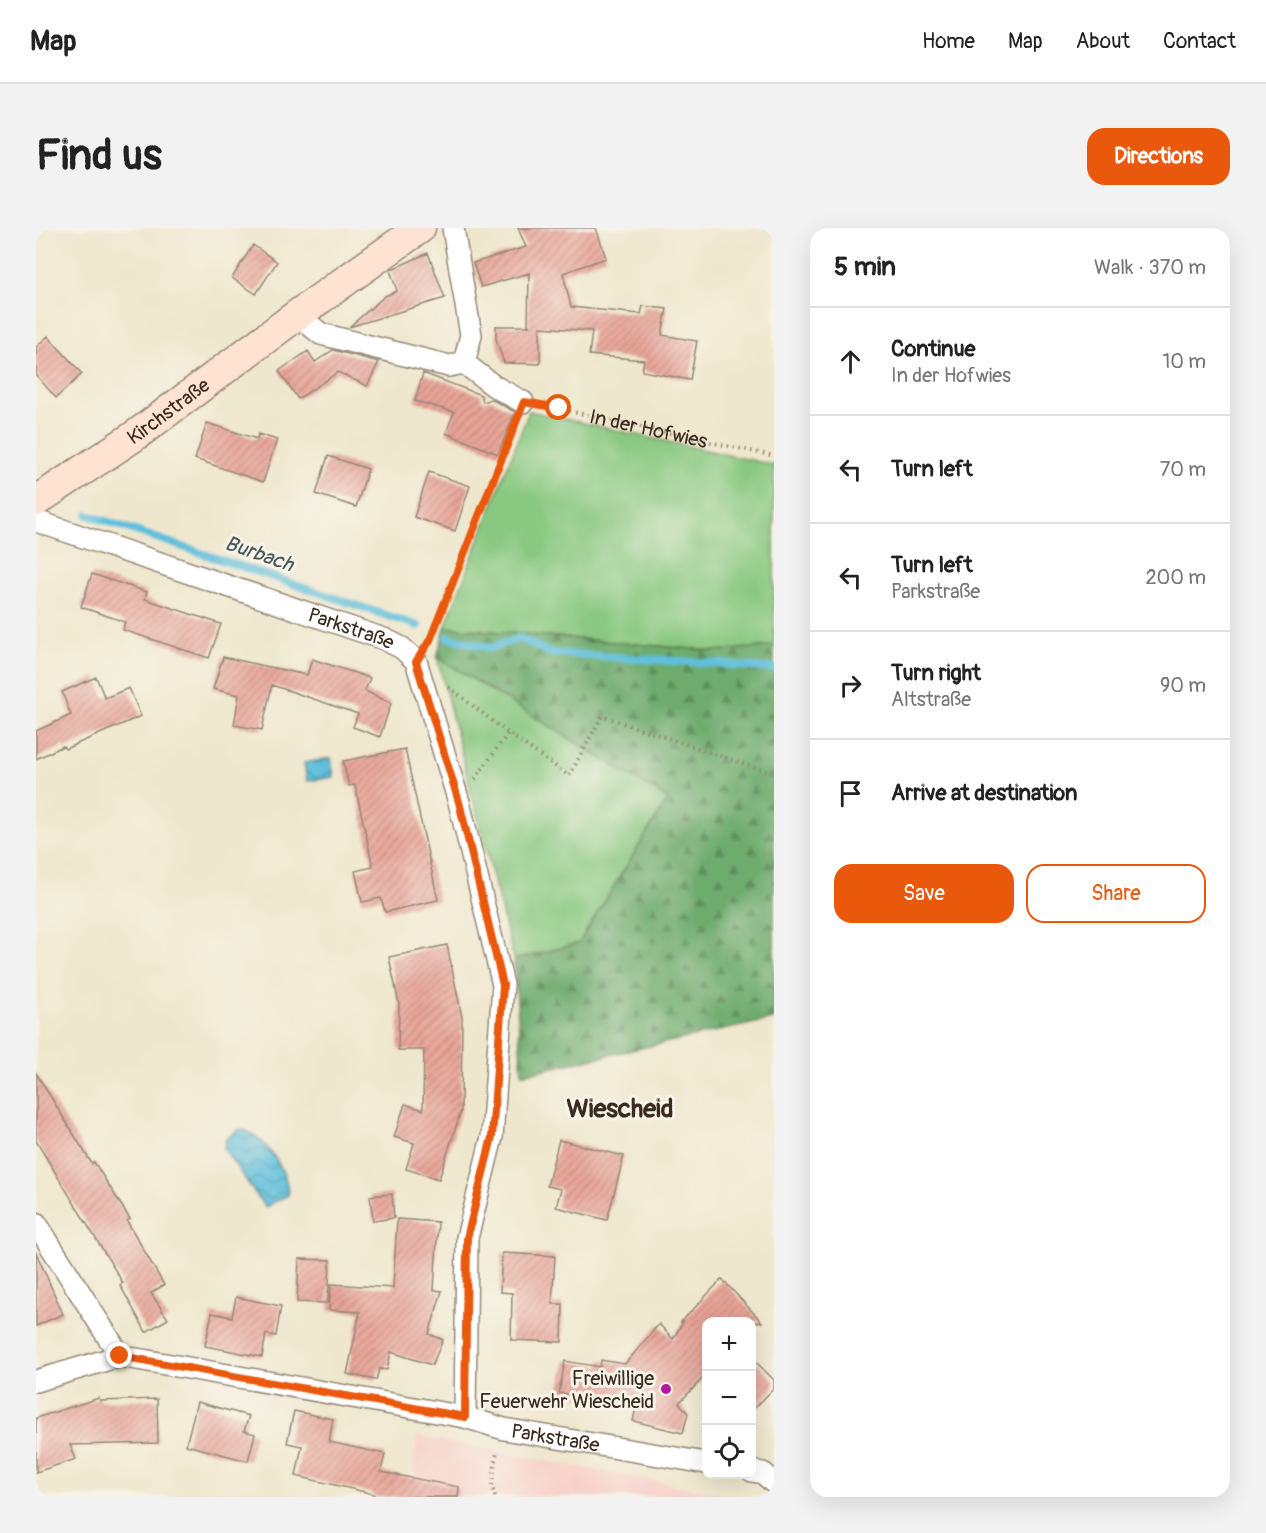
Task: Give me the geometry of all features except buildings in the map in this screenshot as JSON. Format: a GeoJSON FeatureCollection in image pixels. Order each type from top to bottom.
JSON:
{"type":"FeatureCollection","features":[{"type":"Feature","properties":{"kind":"street","name":"Kirchstraße"},"geometry":{"type":"LineString","coordinates":[[36,501],[136,435],[297,315],[420,228]]}},
{"type":"Feature","properties":{"kind":"street"},"geometry":{"type":"LineString","coordinates":[[453,228],[471,335],[464,363]]}},
{"type":"Feature","properties":{"kind":"street"},"geometry":{"type":"LineString","coordinates":[[297,315],[321,334],[449,366],[464,363],[494,386],[524,402]]}},
{"type":"Feature","properties":{"kind":"street","name":"Parkstraße"},"geometry":{"type":"LineString","coordinates":[[36,521],[384,639],[402,648],[416,662],[459,802],[503,985],[492,1137],[467,1238],[465,1417],[504,1429],[702,1462]]}},
{"type":"Feature","properties":{"kind":"street"},"geometry":{"type":"LineString","coordinates":[[36,1223],[120,1356]]}},
{"type":"Feature","properties":{"kind":"street"},"geometry":{"type":"LineString","coordinates":[[36,1381],[120,1356],[465,1417]]}},
{"type":"Feature","properties":{"kind":"path","name":"In der Hofwies"},"geometry":{"type":"LineString","coordinates":[[524,402],[774,456]]}},
{"type":"Feature","properties":{"kind":"path"},"geometry":{"type":"LineString","coordinates":[[524,402],[430,640],[416,662],[508,733],[569,776],[602,717],[774,774]]}},
{"type":"Feature","properties":{"kind":"path"},"geometry":{"type":"LineString","coordinates":[[459,802],[508,733]]}},
{"type":"Feature","properties":{"kind":"path"},"geometry":{"type":"LineString","coordinates":[[495,1497],[492,1486],[497,1451],[504,1429]]}},
{"type":"Feature","properties":{"kind":"shaded area"},"geometry":{"type":"Polygon","coordinates":[[[416,1436],[738,1497],[414,1497],[416,1436]]]}},
{"type":"Feature","properties":{"kind":"green space"},"geometry":{"type":"Polygon","coordinates":[[[529,411],[774,465],[774,646],[714,651],[445,627],[529,411]]]}},
{"type":"Feature","properties":{"kind":"green space"},"geometry":{"type":"Polygon","coordinates":[[[445,627],[714,651],[774,646],[774,1019],[522,1074],[514,960],[579,943],[668,799],[437,657],[445,627]]]}},
{"type":"Feature","properties":{"kind":"green space"},"geometry":{"type":"Polygon","coordinates":[[[437,657],[668,799],[579,943],[514,960],[437,657]]]}},
{"type":"Feature","properties":{"kind":"water"},"geometry":{"type":"Polygon","coordinates":[[[331,758],[334,777],[307,781],[304,763],[331,758]]]}},
{"type":"Feature","properties":{"kind":"water"},"geometry":{"type":"Polygon","coordinates":[[[239,1129],[248,1132],[265,1145],[273,1154],[284,1175],[288,1195],[265,1207],[224,1149],[226,1139],[239,1129]]]}},
{"type":"Feature","properties":{"kind":"waterway","name":"Burbach"},"geometry":{"type":"LineString","coordinates":[[88,515],[418,626]]}},
{"type":"Feature","properties":{"kind":"waterway","name":"Burbach"},"geometry":{"type":"LineString","coordinates":[[447,637],[491,648],[520,638],[550,653],[774,669]]}},
{"type":"Feature","properties":{"kind":"place","name":"Freiwillige Feuerwehr Wiescheid"},"geometry":{"type":"Point","coordinates":[666,1389]}},
{"type":"Feature","properties":{"kind":"district","name":"Wiescheid"},"geometry":{"type":"Point","coordinates":[620,1109]}},
{"type":"Feature","properties":{"kind":"route"},"geometry":{"type":"LineString","coordinates":[[120,1356],[465,1417],[467,1238],[492,1137],[503,985],[459,802],[416,662],[430,640],[524,402],[559,408]]}}]}
